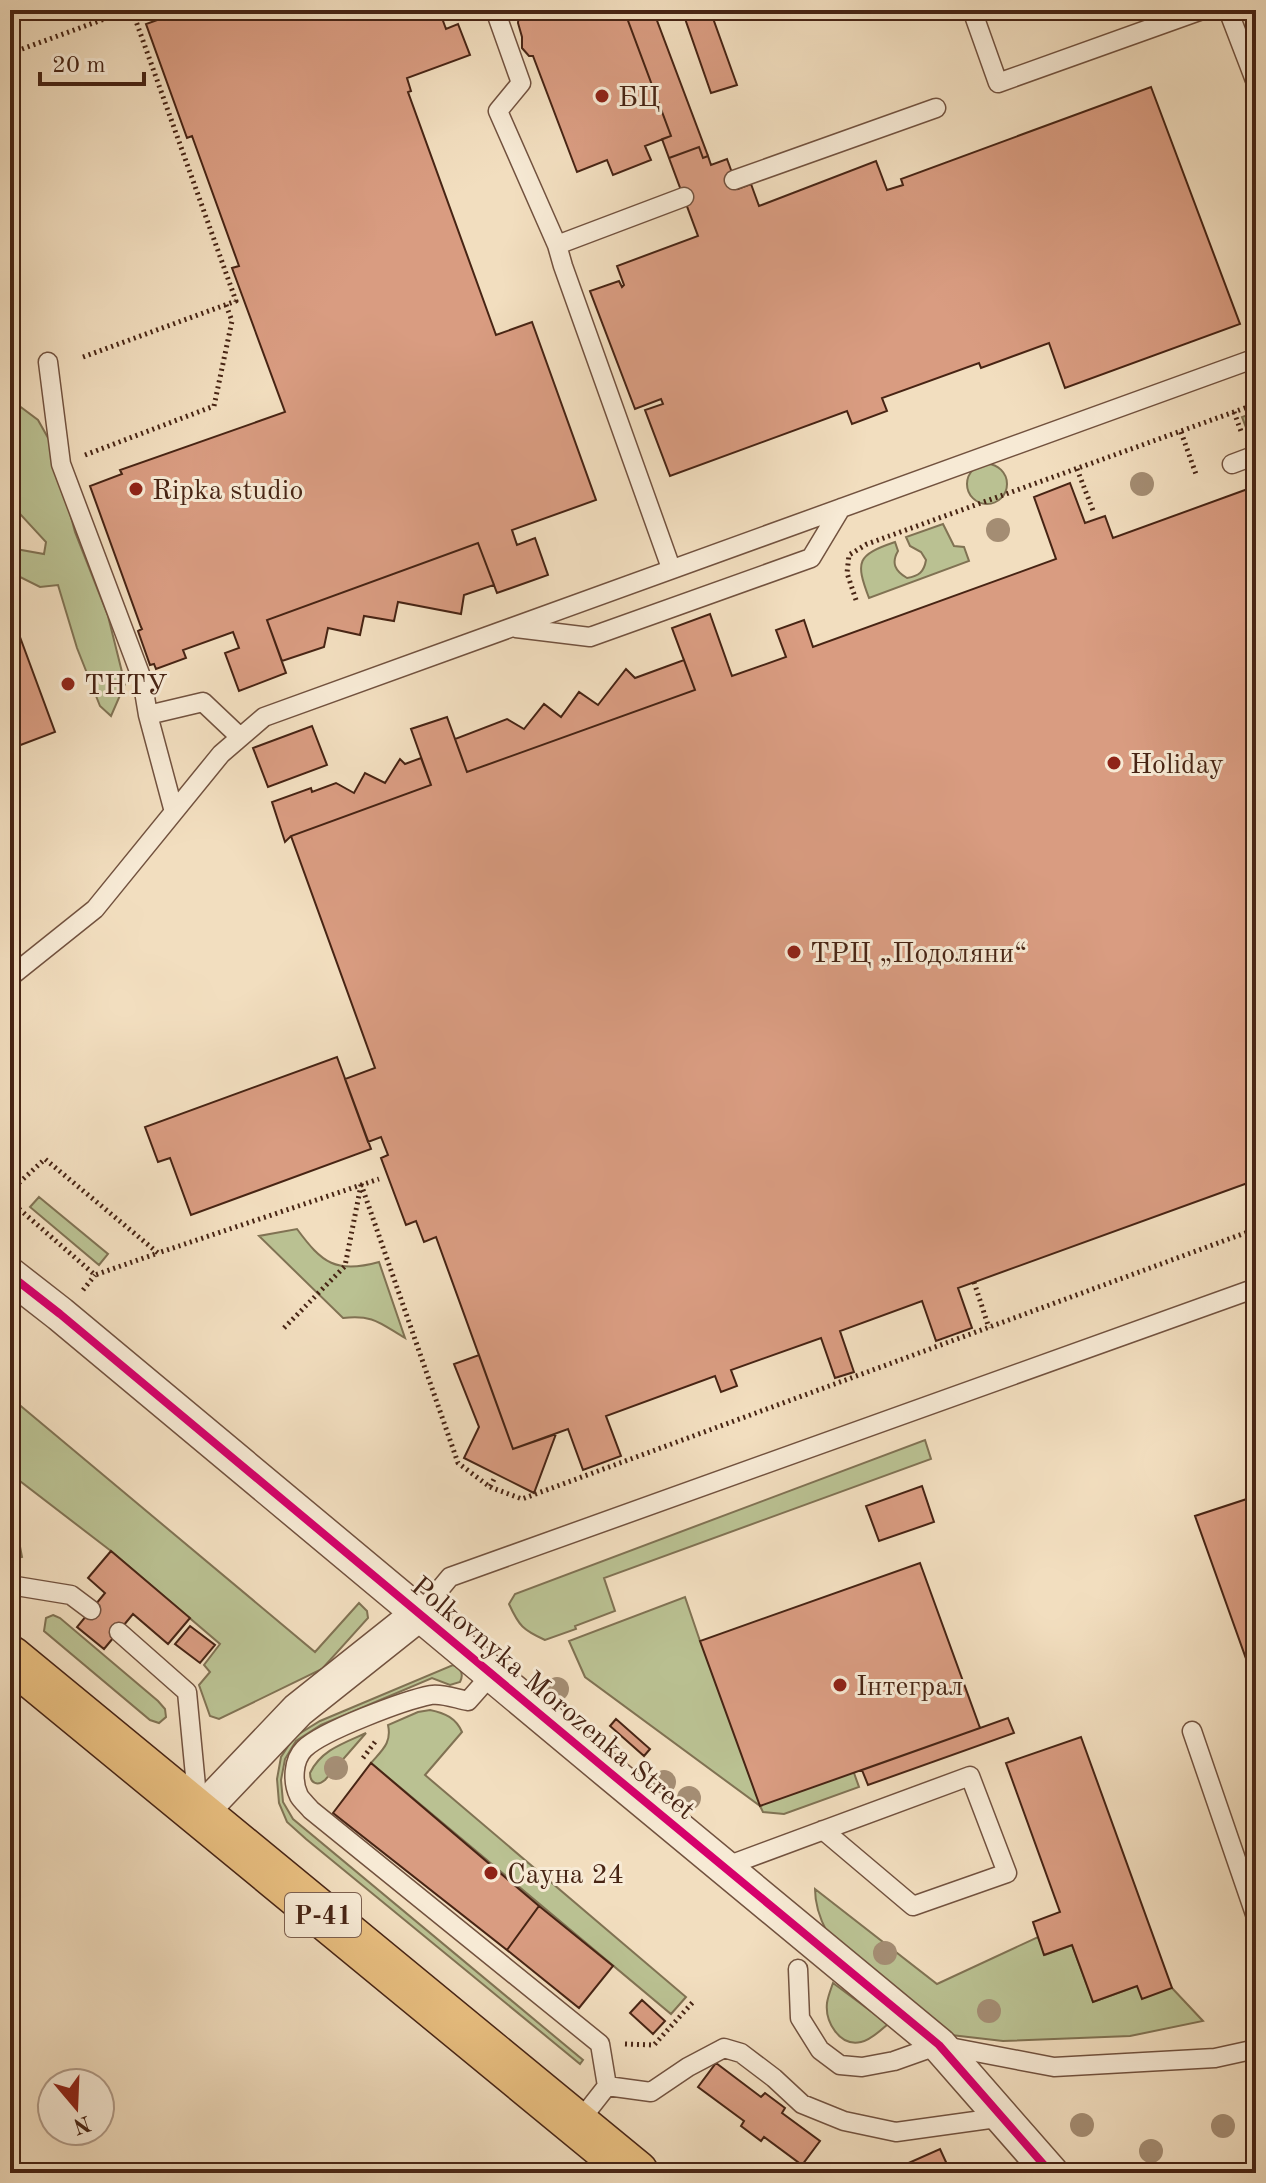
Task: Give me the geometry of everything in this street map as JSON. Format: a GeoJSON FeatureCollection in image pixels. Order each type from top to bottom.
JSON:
{"type":"FeatureCollection","features":[{"type":"Feature","properties":{"kind":"main road","name":"Р-41"},"geometry":{"type":"LineString","coordinates":[[10,1658],[636,2173]]}},
{"type":"Feature","properties":{"kind":"street","name":"Polkovnyka Morozenka Street"},"geometry":{"type":"LineString","coordinates":[[10,1275],[939,2045],[1051,2173]]}},
{"type":"Feature","properties":{"kind":"street"},"geometry":{"type":"LineString","coordinates":[[199,1814],[298,1710],[420,1613]]}},
{"type":"Feature","properties":{"kind":"lane"},"geometry":{"type":"LineString","coordinates":[[495,10],[521,83],[498,111],[557,245],[671,568]]}},
{"type":"Feature","properties":{"kind":"lane"},"geometry":{"type":"LineString","coordinates":[[972,10],[998,83],[1202,10]]}},
{"type":"Feature","properties":{"kind":"lane"},"geometry":{"type":"LineString","coordinates":[[1228,10],[1256,83]]}},
{"type":"Feature","properties":{"kind":"lane"},"geometry":{"type":"LineString","coordinates":[[734,180],[936,108]]}},
{"type":"Feature","properties":{"kind":"lane"},"geometry":{"type":"LineString","coordinates":[[557,245],[684,197]]}},
{"type":"Feature","properties":{"kind":"lane"},"geometry":{"type":"LineString","coordinates":[[10,977],[95,909],[221,754],[264,717],[1256,358]]}},
{"type":"Feature","properties":{"kind":"lane"},"geometry":{"type":"LineString","coordinates":[[48,362],[61,464],[142,679],[148,715],[174,812]]}},
{"type":"Feature","properties":{"kind":"lane"},"geometry":{"type":"LineString","coordinates":[[1232,464],[1256,455]]}},
{"type":"Feature","properties":{"kind":"lane"},"geometry":{"type":"LineString","coordinates":[[513,628],[590,637],[811,558],[841,508]]}},
{"type":"Feature","properties":{"kind":"lane"},"geometry":{"type":"LineString","coordinates":[[148,715],[203,702],[240,737]]}},
{"type":"Feature","properties":{"kind":"lane"},"geometry":{"type":"LineString","coordinates":[[420,1613],[450,1577],[1256,1288]]}},
{"type":"Feature","properties":{"kind":"lane"},"geometry":{"type":"LineString","coordinates":[[10,1585],[71,1595],[91,1610]]}},
{"type":"Feature","properties":{"kind":"lane"},"geometry":{"type":"LineString","coordinates":[[119,1632],[187,1692],[199,1814]]}},
{"type":"Feature","properties":{"kind":"lane"},"geometry":{"type":"LineString","coordinates":[[491,1675],[468,1701],[434,1694],[366,1717],[326,1735],[304,1749],[296,1762],[295,1778],[300,1796],[311,1810],[600,2044],[607,2086],[578,2123]]}},
{"type":"Feature","properties":{"kind":"lane"},"geometry":{"type":"LineString","coordinates":[[1192,1731],[1256,1917]]}},
{"type":"Feature","properties":{"kind":"lane"},"geometry":{"type":"LineString","coordinates":[[724,1867],[823,1830],[970,1776],[1007,1873],[913,1906],[823,1830]]}},
{"type":"Feature","properties":{"kind":"lane"},"geometry":{"type":"LineString","coordinates":[[798,1969],[800,2018],[820,2050],[840,2065],[862,2067],[894,2061],[939,2045],[1054,2067],[1215,2058],[1256,2049]]}},
{"type":"Feature","properties":{"kind":"lane"},"geometry":{"type":"LineString","coordinates":[[607,2086],[651,2092],[724,2048],[741,2053],[802,2104],[844,2121],[896,2132],[1004,2117]]}},
{"type":"Feature","properties":{"kind":"path"},"geometry":{"type":"LineString","coordinates":[[22,49],[130,10],[236,301],[83,357]]}},
{"type":"Feature","properties":{"kind":"path"},"geometry":{"type":"LineString","coordinates":[[61,464],[214,406],[232,321],[226,305]]}},
{"type":"Feature","properties":{"kind":"path"},"geometry":{"type":"LineString","coordinates":[[856,600],[847,573],[849,555],[867,544],[1256,404]]}},
{"type":"Feature","properties":{"kind":"path"},"geometry":{"type":"LineString","coordinates":[[1181,432],[1197,477]]}},
{"type":"Feature","properties":{"kind":"path"},"geometry":{"type":"LineString","coordinates":[[1077,469],[1094,513]]}},
{"type":"Feature","properties":{"kind":"path"},"geometry":{"type":"LineString","coordinates":[[10,1191],[45,1159],[158,1253]]}},
{"type":"Feature","properties":{"kind":"path"},"geometry":{"type":"LineString","coordinates":[[10,1201],[95,1275],[379,1179]]}},
{"type":"Feature","properties":{"kind":"path"},"geometry":{"type":"LineString","coordinates":[[284,1328],[345,1266],[361,1184]]}},
{"type":"Feature","properties":{"kind":"path"},"geometry":{"type":"LineString","coordinates":[[361,1184],[458,1463],[490,1487],[522,1499],[1256,1229]]}},
{"type":"Feature","properties":{"kind":"path"},"geometry":{"type":"LineString","coordinates":[[974,1282],[989,1328]]}},
{"type":"Feature","properties":{"kind":"path"},"geometry":{"type":"LineString","coordinates":[[490,1487],[494,1479]]}},
{"type":"Feature","properties":{"kind":"path"},"geometry":{"type":"LineString","coordinates":[[600,2044],[654,2045],[693,2002]]}},
{"type":"Feature","properties":{"kind":"green space"},"geometry":{"type":"Polygon","coordinates":[[[10,399],[38,420],[52,445],[75,532],[108,616],[125,684],[111,716],[100,706],[77,648],[58,585],[40,587],[14,574],[10,563],[10,548],[44,554],[46,542],[10,498],[10,399]]]}},
{"type":"Feature","properties":{"kind":"green space"},"geometry":{"type":"Polygon","coordinates":[[[1256,412],[1256,442],[1252,443],[1242,417],[1256,412]]]}},
{"type":"Feature","properties":{"kind":"green space"},"geometry":{"type":"Polygon","coordinates":[[[987,464],[1001,470],[1007,484],[1001,498],[987,504],[973,498],[967,484],[973,470],[987,464]]]}},
{"type":"Feature","properties":{"kind":"green space"},"geometry":{"type":"Polygon","coordinates":[[[943,524],[954,546],[964,547],[969,561],[869,598],[861,567],[866,556],[895,542],[897,570],[907,578],[915,576],[920,573],[926,560],[921,552],[910,546],[906,537],[943,524]]]}},
{"type":"Feature","properties":{"kind":"green space"},"geometry":{"type":"Polygon","coordinates":[[[39,1197],[108,1254],[99,1265],[30,1207],[39,1197]]]}},
{"type":"Feature","properties":{"kind":"green space"},"geometry":{"type":"Polygon","coordinates":[[[297,1229],[314,1250],[331,1263],[352,1267],[379,1262],[405,1338],[369,1319],[343,1318],[259,1236],[297,1229]]]}},
{"type":"Feature","properties":{"kind":"green space"},"geometry":{"type":"Polygon","coordinates":[[[10,1397],[315,1652],[359,1603],[367,1611],[368,1618],[322,1669],[219,1719],[210,1716],[199,1685],[210,1672],[204,1665],[220,1644],[111,1551],[10,1476],[10,1397]]]}},
{"type":"Feature","properties":{"kind":"green space"},"geometry":{"type":"Polygon","coordinates":[[[925,1440],[931,1459],[604,1578],[615,1611],[575,1626],[576,1629],[545,1640],[522,1626],[509,1604],[515,1594],[925,1440]]]}},
{"type":"Feature","properties":{"kind":"green space"},"geometry":{"type":"Polygon","coordinates":[[[10,1529],[18,1536],[22,1557],[10,1559],[10,1529]]]}},
{"type":"Feature","properties":{"kind":"green space"},"geometry":{"type":"Polygon","coordinates":[[[685,1597],[700,1641],[854,1773],[859,1787],[784,1814],[763,1812],[760,1806],[585,1677],[569,1641],[685,1597]]]}},
{"type":"Feature","properties":{"kind":"green space"},"geometry":{"type":"Polygon","coordinates":[[[53,1615],[158,1701],[165,1709],[166,1717],[159,1723],[150,1720],[44,1631],[46,1618],[53,1615]]]}},
{"type":"Feature","properties":{"kind":"green space"},"geometry":{"type":"Polygon","coordinates":[[[453,1665],[461,1672],[460,1682],[450,1685],[432,1678],[321,1725],[296,1741],[285,1759],[281,1780],[283,1802],[293,1819],[583,2060],[580,2064],[306,1839],[287,1822],[279,1803],[277,1779],[281,1757],[294,1737],[320,1721],[453,1665]]]}},
{"type":"Feature","properties":{"kind":"green space"},"geometry":{"type":"Polygon","coordinates":[[[430,1710],[449,1717],[462,1732],[425,1775],[686,1997],[671,2014],[371,1763],[387,1742],[388,1725],[430,1710]]]}},
{"type":"Feature","properties":{"kind":"green space"},"geometry":{"type":"Polygon","coordinates":[[[366,1733],[325,1780],[313,1782],[310,1773],[320,1758],[366,1733]]]}},
{"type":"Feature","properties":{"kind":"green space"},"geometry":{"type":"Polygon","coordinates":[[[815,1889],[937,1984],[1038,1937],[1045,1955],[1072,1945],[1093,2002],[1137,1986],[1172,1988],[1203,2021],[1130,2036],[1003,2041],[951,2035],[827,1932],[818,1911],[815,1889]]]}},
{"type":"Feature","properties":{"kind":"green space"},"geometry":{"type":"Polygon","coordinates":[[[833,1983],[888,2024],[861,2042],[846,2041],[840,2037],[831,2025],[827,2010],[833,1983]]]}},
{"type":"Feature","properties":{"kind":"building"},"geometry":{"type":"Polygon","coordinates":[[[185,10],[439,10],[446,29],[458,24],[470,55],[407,78],[411,91],[408,92],[496,335],[532,322],[596,500],[512,530],[517,545],[535,538],[548,575],[497,593],[478,543],[267,620],[286,673],[239,691],[225,653],[239,648],[233,632],[183,650],[186,658],[156,669],[154,664],[150,665],[138,631],[142,629],[90,486],[122,474],[120,470],[285,412],[232,268],[239,266],[192,136],[187,138],[146,24],[185,10]]]}},
{"type":"Feature","properties":{"kind":"building","name":"БЦ"},"geometry":{"type":"Polygon","coordinates":[[[522,10],[624,10],[671,136],[645,146],[651,160],[613,175],[607,160],[577,172],[533,56],[522,48],[518,23],[522,10]]]}},
{"type":"Feature","properties":{"kind":"building"},"geometry":{"type":"Polygon","coordinates":[[[624,10],[653,10],[708,156],[703,158],[699,147],[669,158],[662,139],[671,136],[624,10]]]}},
{"type":"Feature","properties":{"kind":"building"},"geometry":{"type":"Polygon","coordinates":[[[682,10],[710,10],[737,85],[711,93],[682,10]]]}},
{"type":"Feature","properties":{"kind":"building"},"geometry":{"type":"Polygon","coordinates":[[[1151,87],[1240,324],[1065,388],[1049,343],[981,368],[979,363],[882,398],[887,411],[852,424],[847,411],[670,476],[645,410],[663,404],[661,399],[635,409],[590,291],[619,281],[622,287],[624,285],[617,266],[698,236],[669,158],[699,147],[703,158],[708,156],[711,165],[727,159],[738,189],[751,184],[759,206],[876,161],[887,190],[903,185],[901,179],[1151,87]]]}},
{"type":"Feature","properties":{"kind":"building","name":"ТРЦ „Подоляни“"},"geometry":{"type":"Polygon","coordinates":[[[1070,483],[1085,523],[1105,516],[1113,538],[1256,486],[1256,1180],[958,1288],[972,1328],[936,1341],[922,1301],[840,1331],[854,1372],[835,1378],[821,1338],[731,1370],[737,1386],[721,1392],[715,1376],[606,1416],[621,1456],[583,1470],[568,1429],[513,1449],[436,1237],[424,1242],[416,1221],[406,1225],[381,1158],[388,1155],[381,1137],[368,1142],[345,1079],[375,1068],[291,836],[431,785],[411,729],[447,717],[467,772],[695,690],[672,628],[710,614],[732,676],[786,657],[776,630],[804,620],[813,647],[1056,559],[1034,497],[1070,483]]]}},
{"type":"Feature","properties":{"kind":"building"},"geometry":{"type":"Polygon","coordinates":[[[478,543],[494,585],[464,595],[461,614],[398,602],[394,621],[364,616],[360,635],[328,628],[324,647],[282,661],[267,620],[478,543]]]}},
{"type":"Feature","properties":{"kind":"building"},"geometry":{"type":"Polygon","coordinates":[[[10,610],[55,732],[10,749],[10,610]]]}},
{"type":"Feature","properties":{"kind":"building"},"geometry":{"type":"Polygon","coordinates":[[[684,660],[695,690],[467,772],[455,739],[507,719],[524,729],[544,704],[561,717],[579,692],[598,705],[626,669],[635,678],[684,660]]]}},
{"type":"Feature","properties":{"kind":"building"},"geometry":{"type":"Polygon","coordinates":[[[312,726],[327,765],[268,787],[253,748],[312,726]]]}},
{"type":"Feature","properties":{"kind":"building"},"geometry":{"type":"Polygon","coordinates":[[[421,758],[431,785],[291,836],[285,842],[272,802],[336,783],[354,793],[365,773],[385,783],[400,759],[405,764],[421,758]]]}},
{"type":"Feature","properties":{"kind":"building"},"geometry":{"type":"Polygon","coordinates":[[[337,1057],[371,1149],[191,1215],[170,1158],[158,1162],[145,1127],[337,1057]]]}},
{"type":"Feature","properties":{"kind":"building"},"geometry":{"type":"Polygon","coordinates":[[[479,1355],[513,1449],[556,1434],[534,1493],[464,1458],[479,1427],[454,1364],[479,1355]]]}},
{"type":"Feature","properties":{"kind":"building"},"geometry":{"type":"Polygon","coordinates":[[[922,1486],[934,1522],[879,1541],[866,1506],[922,1486]]]}},
{"type":"Feature","properties":{"kind":"building"},"geometry":{"type":"Polygon","coordinates":[[[1256,1496],[1256,1681],[1254,1681],[1195,1516],[1256,1496]]]}},
{"type":"Feature","properties":{"kind":"building"},"geometry":{"type":"Polygon","coordinates":[[[111,1551],[190,1618],[168,1644],[133,1614],[104,1649],[77,1627],[105,1593],[88,1578],[111,1551]]]}},
{"type":"Feature","properties":{"kind":"building","name":"Інтеграл"},"geometry":{"type":"Polygon","coordinates":[[[920,1563],[980,1728],[760,1806],[700,1641],[920,1563]]]}},
{"type":"Feature","properties":{"kind":"building"},"geometry":{"type":"Polygon","coordinates":[[[190,1626],[215,1645],[200,1663],[175,1644],[190,1626]]]}},
{"type":"Feature","properties":{"kind":"building"},"geometry":{"type":"Polygon","coordinates":[[[1008,1718],[1014,1733],[868,1785],[862,1770],[1008,1718]]]}},
{"type":"Feature","properties":{"kind":"building"},"geometry":{"type":"Polygon","coordinates":[[[616,1719],[650,1749],[644,1756],[610,1726],[616,1719]]]}},
{"type":"Feature","properties":{"kind":"building"},"geometry":{"type":"Polygon","coordinates":[[[1081,1737],[1172,1988],[1142,1999],[1137,1986],[1093,2002],[1072,1945],[1044,1955],[1033,1922],[1060,1912],[1006,1763],[1081,1737]]]}},
{"type":"Feature","properties":{"kind":"building"},"geometry":{"type":"Polygon","coordinates":[[[371,1763],[539,1906],[507,1950],[333,1813],[371,1763]]]}},
{"type":"Feature","properties":{"kind":"building"},"geometry":{"type":"Polygon","coordinates":[[[539,1906],[613,1966],[579,2008],[507,1950],[539,1906]]]}},
{"type":"Feature","properties":{"kind":"building"},"geometry":{"type":"Polygon","coordinates":[[[642,2000],[665,2021],[653,2034],[630,2013],[642,2000]]]}},
{"type":"Feature","properties":{"kind":"building"},"geometry":{"type":"Polygon","coordinates":[[[716,2063],[761,2097],[765,2093],[785,2108],[782,2113],[820,2141],[802,2165],[764,2137],[761,2141],[741,2126],[744,2121],[698,2087],[716,2063]]]}},
{"type":"Feature","properties":{"kind":"building"},"geometry":{"type":"Polygon","coordinates":[[[940,2149],[951,2173],[886,2173],[940,2149]]]}},
{"type":"Feature","properties":{"kind":"cycle path"},"geometry":{"type":"LineString","coordinates":[[10,1275],[939,2045],[1051,2173]]}},
{"type":"Feature","properties":{"kind":"place","name":"БЦ"},"geometry":{"type":"Point","coordinates":[602,96]}},
{"type":"Feature","properties":{"kind":"place","name":"Ripka studio"},"geometry":{"type":"Point","coordinates":[136,489]}},
{"type":"Feature","properties":{"kind":"place","name":"ТНТУ"},"geometry":{"type":"Point","coordinates":[68,684]}},
{"type":"Feature","properties":{"kind":"place","name":"Holiday"},"geometry":{"type":"Point","coordinates":[1114,763]}},
{"type":"Feature","properties":{"kind":"place","name":"ТРЦ „Подоляни“"},"geometry":{"type":"Point","coordinates":[794,952]}},
{"type":"Feature","properties":{"kind":"place","name":"Інтеграл"},"geometry":{"type":"Point","coordinates":[840,1685]}},
{"type":"Feature","properties":{"kind":"place","name":"Сауна 24"},"geometry":{"type":"Point","coordinates":[491,1873]}}]}
